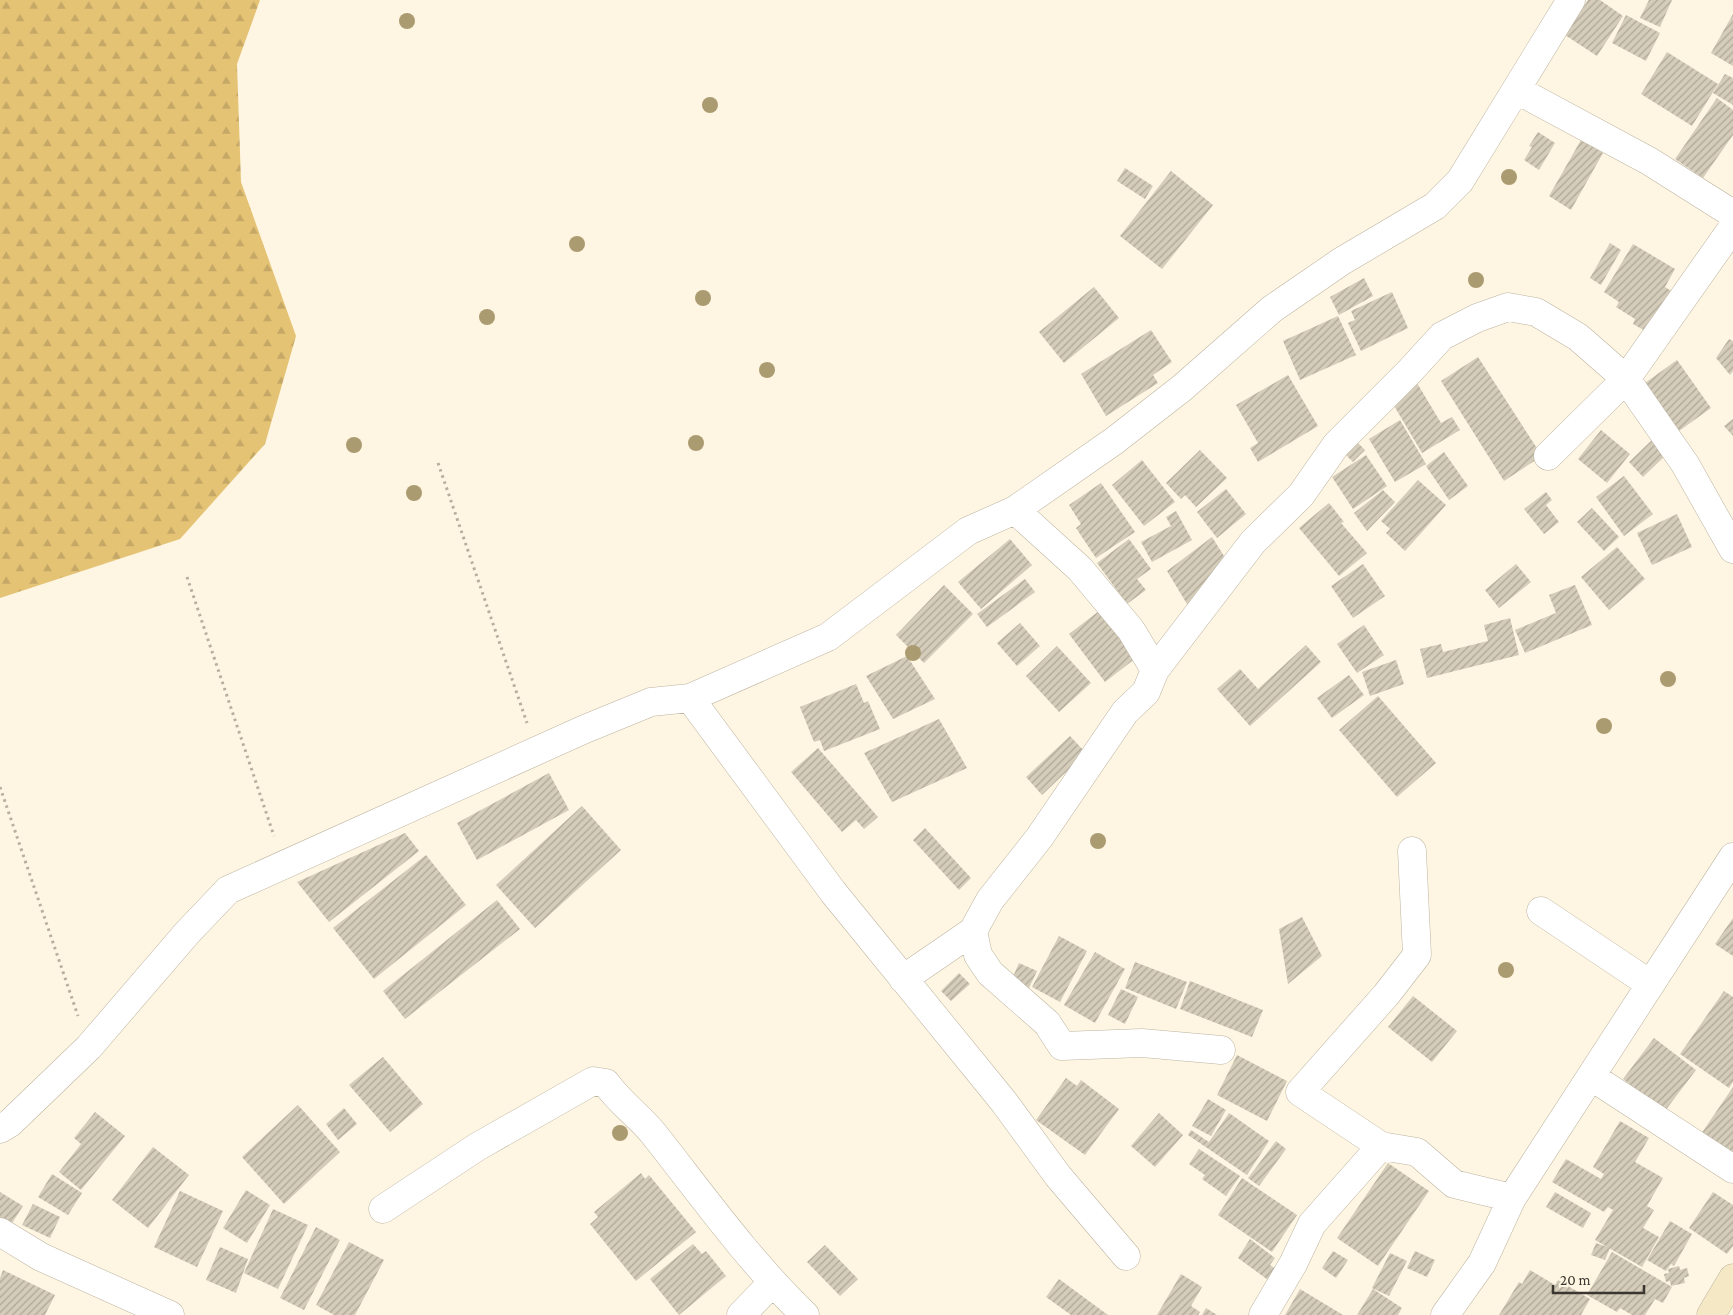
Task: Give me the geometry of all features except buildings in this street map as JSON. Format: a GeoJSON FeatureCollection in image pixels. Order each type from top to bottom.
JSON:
{"type":"FeatureCollection","features":[{"type":"Feature","properties":{"kind":"street"},"geometry":{"type":"LineString","coordinates":[[0,1129],[10,1123],[89,1047],[228,890],[651,702],[690,698],[828,637],[968,531],[1015,510],[1114,441],[1182,388],[1272,309],[1342,261],[1435,206],[1460,181],[1571,0]]}},
{"type":"Feature","properties":{"kind":"street"},"geometry":{"type":"LineString","coordinates":[[1517,90],[1650,161],[1733,214]]}},
{"type":"Feature","properties":{"kind":"street"},"geometry":{"type":"LineString","coordinates":[[1548,456],[1626,378],[1733,228]]}},
{"type":"Feature","properties":{"kind":"street"},"geometry":{"type":"LineString","coordinates":[[904,979],[973,931],[990,900],[1039,838],[1125,712],[1146,692],[1155,670],[1253,542],[1301,495],[1336,446],[1410,372],[1442,336],[1477,318],[1508,308],[1536,312],[1578,337],[1626,378],[1684,464],[1733,549]]}},
{"type":"Feature","properties":{"kind":"street"},"geometry":{"type":"LineString","coordinates":[[1015,510],[1080,569],[1131,630],[1155,670]]}},
{"type":"Feature","properties":{"kind":"street"},"geometry":{"type":"LineString","coordinates":[[690,698],[833,892],[1004,1102],[1058,1176],[1126,1256]]}},
{"type":"Feature","properties":{"kind":"street"},"geometry":{"type":"LineString","coordinates":[[1412,851],[1416,955],[1386,995],[1300,1092],[1381,1146],[1417,1152],[1454,1184],[1512,1198]]}},
{"type":"Feature","properties":{"kind":"street"},"geometry":{"type":"LineString","coordinates":[[1445,1315],[1482,1263],[1512,1198],[1733,857]]}},
{"type":"Feature","properties":{"kind":"street"},"geometry":{"type":"LineString","coordinates":[[1541,911],[1650,984]]}},
{"type":"Feature","properties":{"kind":"street"},"geometry":{"type":"LineString","coordinates":[[973,931],[978,955],[990,973],[1047,1023],[1062,1046],[1142,1043],[1221,1050]]}},
{"type":"Feature","properties":{"kind":"street"},"geometry":{"type":"LineString","coordinates":[[1592,1077],[1733,1169]]}},
{"type":"Feature","properties":{"kind":"street"},"geometry":{"type":"LineString","coordinates":[[383,1209],[478,1146],[585,1085],[593,1081],[606,1083],[616,1097],[649,1128],[772,1283],[805,1315]]}},
{"type":"Feature","properties":{"kind":"street"},"geometry":{"type":"LineString","coordinates":[[1263,1315],[1293,1264],[1312,1224],[1381,1146]]}},
{"type":"Feature","properties":{"kind":"street"},"geometry":{"type":"LineString","coordinates":[[0,1232],[41,1257],[170,1315]]}},
{"type":"Feature","properties":{"kind":"street"},"geometry":{"type":"LineString","coordinates":[[1711,1315],[1733,1278]]}},
{"type":"Feature","properties":{"kind":"street"},"geometry":{"type":"LineString","coordinates":[[741,1315],[772,1283]]}},
{"type":"Feature","properties":{"kind":"path"},"geometry":{"type":"LineString","coordinates":[[438,463],[536,752]]}},
{"type":"Feature","properties":{"kind":"path"},"geometry":{"type":"LineString","coordinates":[[187,578],[284,866]]}},
{"type":"Feature","properties":{"kind":"path"},"geometry":{"type":"LineString","coordinates":[[0,787],[89,1047]]}},
{"type":"Feature","properties":{"kind":"green space"},"geometry":{"type":"Polygon","coordinates":[[[0,0],[260,0],[237,64],[241,182],[296,336],[265,444],[180,539],[0,598],[0,0]]]}}]}
